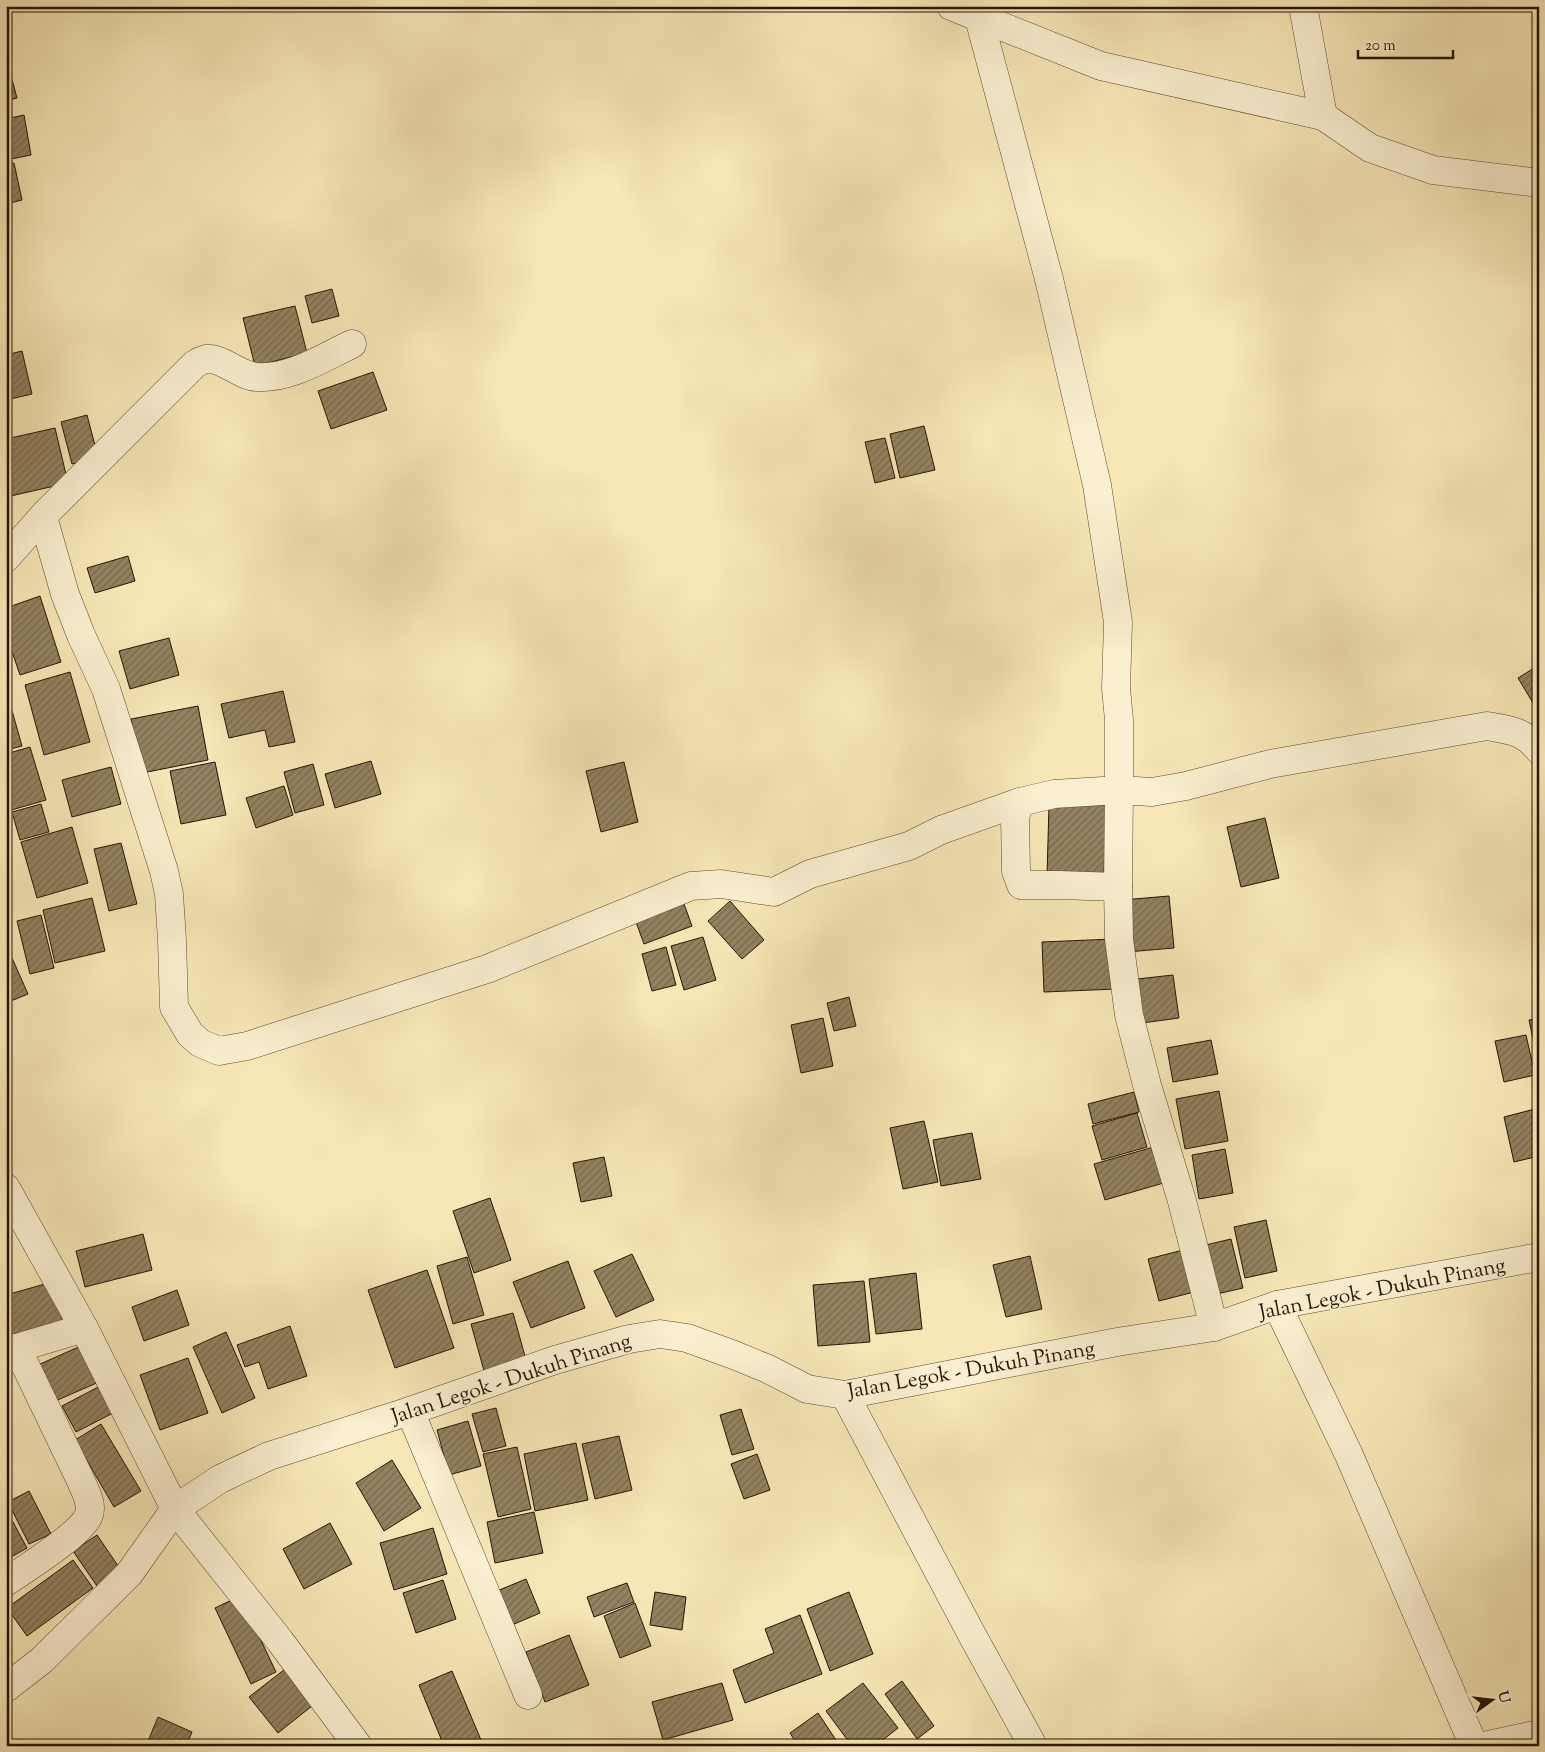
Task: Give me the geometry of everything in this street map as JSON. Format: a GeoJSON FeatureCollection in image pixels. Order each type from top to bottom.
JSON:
{"type":"FeatureCollection","features":[{"type":"Feature","properties":{"kind":"street"},"geometry":{"type":"LineString","coordinates":[[1303,6],[1323,116]]}},
{"type":"Feature","properties":{"kind":"street"},"geometry":{"type":"LineString","coordinates":[[966,11],[1102,66],[1323,116],[1370,148],[1433,170],[1539,183]]}},
{"type":"Feature","properties":{"kind":"street"},"geometry":{"type":"LineString","coordinates":[[966,11],[1049,279],[1098,485],[1118,622],[1116,688],[1119,720],[1119,940],[1128,1015],[1182,1201],[1214,1327]]}},
{"type":"Feature","properties":{"kind":"street"},"geometry":{"type":"LineString","coordinates":[[6,558],[43,517],[195,364],[206,359],[215,360],[243,374],[255,377],[272,377],[285,375],[352,344]]}},
{"type":"Feature","properties":{"kind":"street"},"geometry":{"type":"LineString","coordinates":[[43,517],[65,594],[106,690],[164,871],[169,894],[174,1007],[190,1034],[200,1043],[219,1051],[247,1046],[487,969],[692,886],[721,884],[774,892],[810,874],[909,846],[941,830],[1020,802],[1054,794],[1119,790],[1152,792],[1186,786],[1270,764],[1487,726],[1512,730],[1530,739],[1539,750]]}},
{"type":"Feature","properties":{"kind":"street"},"geometry":{"type":"LineString","coordinates":[[1020,802],[1015,817],[1016,871],[1021,886],[1118,887]]}},
{"type":"Feature","properties":{"kind":"street"},"geometry":{"type":"LineString","coordinates":[[6,1188],[84,1328],[175,1509],[280,1641],[358,1746]]}},
{"type":"Feature","properties":{"kind":"street","name":"Jalan Legok - Dukuh Pinang"},"geometry":{"type":"LineString","coordinates":[[6,1688],[42,1660],[128,1574],[175,1509],[220,1479],[269,1456],[410,1411],[555,1360],[629,1339],[660,1334],[688,1338],[768,1369],[807,1389],[845,1395],[1118,1342],[1214,1327],[1277,1305],[1539,1256]]}},
{"type":"Feature","properties":{"kind":"street"},"geometry":{"type":"LineString","coordinates":[[1277,1305],[1349,1455],[1474,1746]]}},
{"type":"Feature","properties":{"kind":"street"},"geometry":{"type":"LineString","coordinates":[[7,1580],[75,1533],[88,1517],[90,1508],[89,1500],[80,1480],[11,1349],[84,1328]]}},
{"type":"Feature","properties":{"kind":"street"},"geometry":{"type":"LineString","coordinates":[[845,1395],[971,1633],[1034,1746]]}},
{"type":"Feature","properties":{"kind":"street"},"geometry":{"type":"LineString","coordinates":[[410,1411],[528,1695]]}},
{"type":"Feature","properties":{"kind":"street"},"geometry":{"type":"LineString","coordinates":[[1484,1746],[1539,1734]]}},
{"type":"Feature","properties":{"kind":"building"},"geometry":{"type":"Polygon","coordinates":[[[6,57],[17,98],[6,101],[6,57]]]}},
{"type":"Feature","properties":{"kind":"building"},"geometry":{"type":"Polygon","coordinates":[[[24,115],[31,155],[6,160],[6,119],[24,115]]]}},
{"type":"Feature","properties":{"kind":"building"},"geometry":{"type":"Polygon","coordinates":[[[14,163],[22,200],[6,204],[6,165],[14,163]]]}},
{"type":"Feature","properties":{"kind":"building"},"geometry":{"type":"Polygon","coordinates":[[[332,289],[339,316],[312,323],[305,296],[332,289]]]}},
{"type":"Feature","properties":{"kind":"building"},"geometry":{"type":"Polygon","coordinates":[[[295,306],[307,353],[255,366],[243,318],[295,306]]]}},
{"type":"Feature","properties":{"kind":"building"},"geometry":{"type":"Polygon","coordinates":[[[22,351],[32,394],[6,400],[6,355],[22,351]]]}},
{"type":"Feature","properties":{"kind":"building"},"geometry":{"type":"Polygon","coordinates":[[[373,372],[387,410],[331,429],[318,391],[373,372]]]}},
{"type":"Feature","properties":{"kind":"building"},"geometry":{"type":"Polygon","coordinates":[[[87,415],[98,457],[72,464],[61,422],[87,415]]]}},
{"type":"Feature","properties":{"kind":"building"},"geometry":{"type":"Polygon","coordinates":[[[924,426],[935,470],[900,478],[890,434],[924,426]]]}},
{"type":"Feature","properties":{"kind":"building"},"geometry":{"type":"Polygon","coordinates":[[[55,428],[68,483],[6,497],[6,439],[55,428]]]}},
{"type":"Feature","properties":{"kind":"building"},"geometry":{"type":"Polygon","coordinates":[[[885,438],[895,478],[875,483],[865,442],[885,438]]]}},
{"type":"Feature","properties":{"kind":"building"},"geometry":{"type":"Polygon","coordinates":[[[128,556],[135,581],[95,593],[87,568],[128,556]]]}},
{"type":"Feature","properties":{"kind":"building"},"geometry":{"type":"Polygon","coordinates":[[[40,596],[61,662],[20,675],[6,634],[6,608],[40,596]]]}},
{"type":"Feature","properties":{"kind":"building"},"geometry":{"type":"Polygon","coordinates":[[[169,638],[179,675],[130,689],[119,651],[169,638]]]}},
{"type":"Feature","properties":{"kind":"building"},"geometry":{"type":"Polygon","coordinates":[[[1539,665],[1539,713],[1518,678],[1539,665]]]}},
{"type":"Feature","properties":{"kind":"building"},"geometry":{"type":"Polygon","coordinates":[[[70,672],[90,742],[44,755],[25,685],[70,672]]]}},
{"type":"Feature","properties":{"kind":"building"},"geometry":{"type":"Polygon","coordinates":[[[283,691],[295,742],[269,747],[265,730],[229,738],[221,704],[283,691]]]}},
{"type":"Feature","properties":{"kind":"building"},"geometry":{"type":"Polygon","coordinates":[[[9,700],[22,746],[6,750],[6,701],[9,700]]]}},
{"type":"Feature","properties":{"kind":"building"},"geometry":{"type":"Polygon","coordinates":[[[198,706],[208,760],[142,773],[131,719],[198,706]]]}},
{"type":"Feature","properties":{"kind":"building"},"geometry":{"type":"Polygon","coordinates":[[[30,747],[46,800],[8,811],[6,807],[6,754],[30,747]]]}},
{"type":"Feature","properties":{"kind":"building"},"geometry":{"type":"Polygon","coordinates":[[[371,761],[381,794],[335,808],[325,774],[371,761]]]}},
{"type":"Feature","properties":{"kind":"building"},"geometry":{"type":"Polygon","coordinates":[[[215,762],[226,815],[181,824],[170,771],[215,762]]]}},
{"type":"Feature","properties":{"kind":"building"},"geometry":{"type":"Polygon","coordinates":[[[624,762],[638,822],[601,832],[586,771],[624,762]]]}},
{"type":"Feature","properties":{"kind":"building"},"geometry":{"type":"Polygon","coordinates":[[[313,764],[324,805],[295,813],[284,772],[313,764]]]}},
{"type":"Feature","properties":{"kind":"building"},"geometry":{"type":"Polygon","coordinates":[[[111,767],[121,804],[72,817],[62,780],[111,767]]]}},
{"type":"Feature","properties":{"kind":"building"},"geometry":{"type":"Polygon","coordinates":[[[284,786],[293,815],[256,828],[246,798],[284,786]]]}},
{"type":"Feature","properties":{"kind":"building"},"geometry":{"type":"Polygon","coordinates":[[[41,804],[49,832],[20,840],[12,812],[41,804]]]}},
{"type":"Feature","properties":{"kind":"building"},"geometry":{"type":"Polygon","coordinates":[[[1049,804],[1106,805],[1104,879],[1047,877],[1049,804]]]}},
{"type":"Feature","properties":{"kind":"building"},"geometry":{"type":"Polygon","coordinates":[[[1265,818],[1279,878],[1241,887],[1227,827],[1265,818]]]}},
{"type":"Feature","properties":{"kind":"building"},"geometry":{"type":"Polygon","coordinates":[[[72,827],[88,883],[37,898],[21,842],[72,827]]]}},
{"type":"Feature","properties":{"kind":"building"},"geometry":{"type":"Polygon","coordinates":[[[121,843],[137,904],[109,911],[94,849],[121,843]]]}},
{"type":"Feature","properties":{"kind":"building"},"geometry":{"type":"Polygon","coordinates":[[[680,893],[692,926],[644,944],[632,911],[680,893]]]}},
{"type":"Feature","properties":{"kind":"building"},"geometry":{"type":"Polygon","coordinates":[[[1169,896],[1174,948],[1127,952],[1122,900],[1169,896]]]}},
{"type":"Feature","properties":{"kind":"building"},"geometry":{"type":"Polygon","coordinates":[[[92,898],[105,951],[55,963],[43,910],[92,898]]]}},
{"type":"Feature","properties":{"kind":"building"},"geometry":{"type":"Polygon","coordinates":[[[730,901],[764,940],[742,959],[708,921],[730,901]]]}},
{"type":"Feature","properties":{"kind":"building"},"geometry":{"type":"Polygon","coordinates":[[[41,915],[54,968],[30,974],[17,921],[41,915]]]}},
{"type":"Feature","properties":{"kind":"building"},"geometry":{"type":"Polygon","coordinates":[[[703,937],[716,980],[684,990],[671,946],[703,937]]]}},
{"type":"Feature","properties":{"kind":"building"},"geometry":{"type":"Polygon","coordinates":[[[1113,939],[1116,989],[1044,992],[1042,942],[1113,939]]]}},
{"type":"Feature","properties":{"kind":"building"},"geometry":{"type":"Polygon","coordinates":[[[666,947],[676,985],[652,991],[642,954],[666,947]]]}},
{"type":"Feature","properties":{"kind":"building"},"geometry":{"type":"Polygon","coordinates":[[[12,958],[28,994],[6,1003],[6,960],[12,958]]]}},
{"type":"Feature","properties":{"kind":"building"},"geometry":{"type":"Polygon","coordinates":[[[1173,975],[1179,1018],[1142,1023],[1137,979],[1173,975]]]}},
{"type":"Feature","properties":{"kind":"building"},"geometry":{"type":"Polygon","coordinates":[[[849,997],[856,1026],[834,1031],[827,1003],[849,997]]]}},
{"type":"Feature","properties":{"kind":"building"},"geometry":{"type":"Polygon","coordinates":[[[823,1018],[833,1066],[801,1073],[791,1025],[823,1018]]]}},
{"type":"Feature","properties":{"kind":"building"},"geometry":{"type":"Polygon","coordinates":[[[1539,1018],[1539,1057],[1537,1058],[1529,1020],[1539,1018]]]}},
{"type":"Feature","properties":{"kind":"building"},"geometry":{"type":"Polygon","coordinates":[[[1526,1035],[1535,1075],[1504,1082],[1495,1041],[1526,1035]]]}},
{"type":"Feature","properties":{"kind":"building"},"geometry":{"type":"Polygon","coordinates":[[[1211,1040],[1218,1074],[1173,1082],[1167,1048],[1211,1040]]]}},
{"type":"Feature","properties":{"kind":"building"},"geometry":{"type":"Polygon","coordinates":[[[1219,1091],[1228,1141],[1185,1149],[1176,1099],[1219,1091]]]}},
{"type":"Feature","properties":{"kind":"building"},"geometry":{"type":"Polygon","coordinates":[[[1134,1092],[1139,1112],[1093,1124],[1088,1104],[1134,1092]]]}},
{"type":"Feature","properties":{"kind":"building"},"geometry":{"type":"Polygon","coordinates":[[[1539,1108],[1539,1156],[1514,1162],[1504,1117],[1539,1108]]]}},
{"type":"Feature","properties":{"kind":"building"},"geometry":{"type":"Polygon","coordinates":[[[1137,1113],[1147,1147],[1102,1160],[1092,1126],[1137,1113]]]}},
{"type":"Feature","properties":{"kind":"building"},"geometry":{"type":"Polygon","coordinates":[[[924,1121],[938,1182],[903,1189],[890,1128],[924,1121]]]}},
{"type":"Feature","properties":{"kind":"building"},"geometry":{"type":"Polygon","coordinates":[[[972,1133],[981,1179],[941,1186],[933,1140],[972,1133]]]}},
{"type":"Feature","properties":{"kind":"building"},"geometry":{"type":"Polygon","coordinates":[[[1157,1146],[1167,1182],[1105,1200],[1094,1164],[1157,1146]]]}},
{"type":"Feature","properties":{"kind":"building"},"geometry":{"type":"Polygon","coordinates":[[[1225,1149],[1233,1193],[1199,1199],[1192,1155],[1225,1149]]]}},
{"type":"Feature","properties":{"kind":"building"},"geometry":{"type":"Polygon","coordinates":[[[604,1157],[612,1196],[581,1202],[573,1163],[604,1157]]]}},
{"type":"Feature","properties":{"kind":"building"},"geometry":{"type":"Polygon","coordinates":[[[490,1198],[511,1260],[474,1273],[453,1211],[490,1198]]]}},
{"type":"Feature","properties":{"kind":"building"},"geometry":{"type":"Polygon","coordinates":[[[1266,1220],[1277,1271],[1245,1278],[1234,1227],[1266,1220]]]}},
{"type":"Feature","properties":{"kind":"building"},"geometry":{"type":"Polygon","coordinates":[[[143,1234],[152,1270],[85,1287],[76,1251],[143,1234]]]}},
{"type":"Feature","properties":{"kind":"building"},"geometry":{"type":"Polygon","coordinates":[[[1231,1239],[1243,1288],[1208,1296],[1197,1247],[1231,1239]]]}},
{"type":"Feature","properties":{"kind":"building"},"geometry":{"type":"Polygon","coordinates":[[[1187,1249],[1198,1291],[1159,1301],[1148,1259],[1187,1249]]]}},
{"type":"Feature","properties":{"kind":"building"},"geometry":{"type":"Polygon","coordinates":[[[632,1254],[654,1300],[616,1317],[594,1271],[632,1254]]]}},
{"type":"Feature","properties":{"kind":"building"},"geometry":{"type":"Polygon","coordinates":[[[1030,1256],[1042,1309],[1006,1317],[993,1265],[1030,1256]]]}},
{"type":"Feature","properties":{"kind":"building"},"geometry":{"type":"Polygon","coordinates":[[[467,1257],[484,1315],[453,1324],[437,1266],[467,1257]]]}},
{"type":"Feature","properties":{"kind":"building"},"geometry":{"type":"Polygon","coordinates":[[[568,1261],[585,1308],[531,1328],[513,1282],[568,1261]]]}},
{"type":"Feature","properties":{"kind":"building"},"geometry":{"type":"Polygon","coordinates":[[[427,1270],[454,1348],[395,1368],[368,1290],[427,1270]]]}},
{"type":"Feature","properties":{"kind":"building"},"geometry":{"type":"Polygon","coordinates":[[[916,1273],[922,1329],[876,1334],[869,1279],[916,1273]]]}},
{"type":"Feature","properties":{"kind":"building"},"geometry":{"type":"Polygon","coordinates":[[[864,1281],[870,1342],[818,1346],[813,1285],[864,1281]]]}},
{"type":"Feature","properties":{"kind":"building"},"geometry":{"type":"Polygon","coordinates":[[[52,1282],[64,1322],[6,1338],[6,1295],[52,1282]]]}},
{"type":"Feature","properties":{"kind":"building"},"geometry":{"type":"Polygon","coordinates":[[[177,1290],[189,1325],[144,1341],[132,1307],[177,1290]]]}},
{"type":"Feature","properties":{"kind":"building"},"geometry":{"type":"Polygon","coordinates":[[[513,1313],[528,1367],[486,1378],[471,1324],[513,1313]]]}},
{"type":"Feature","properties":{"kind":"building"},"geometry":{"type":"Polygon","coordinates":[[[290,1326],[307,1376],[268,1389],[259,1362],[245,1367],[237,1345],[290,1326]]]}},
{"type":"Feature","properties":{"kind":"building"},"geometry":{"type":"Polygon","coordinates":[[[226,1332],[255,1398],[222,1413],[193,1347],[226,1332]]]}},
{"type":"Feature","properties":{"kind":"building"},"geometry":{"type":"Polygon","coordinates":[[[83,1345],[99,1382],[53,1402],[38,1365],[83,1345]]]}},
{"type":"Feature","properties":{"kind":"building"},"geometry":{"type":"Polygon","coordinates":[[[188,1358],[208,1413],[160,1430],[140,1375],[188,1358]]]}},
{"type":"Feature","properties":{"kind":"building"},"geometry":{"type":"Polygon","coordinates":[[[104,1384],[117,1411],[76,1432],[62,1406],[104,1384]]]}},
{"type":"Feature","properties":{"kind":"building"},"geometry":{"type":"Polygon","coordinates":[[[496,1408],[506,1446],[483,1452],[472,1414],[496,1408]]]}},
{"type":"Feature","properties":{"kind":"building"},"geometry":{"type":"Polygon","coordinates":[[[741,1409],[754,1449],[732,1455],[720,1415],[741,1409]]]}},
{"type":"Feature","properties":{"kind":"building"},"geometry":{"type":"Polygon","coordinates":[[[468,1421],[481,1466],[449,1475],[435,1459],[444,1456],[437,1430],[468,1421]]]}},
{"type":"Feature","properties":{"kind":"building"},"geometry":{"type":"Polygon","coordinates":[[[101,1424],[141,1491],[114,1507],[75,1440],[101,1424]]]}},
{"type":"Feature","properties":{"kind":"building"},"geometry":{"type":"Polygon","coordinates":[[[619,1436],[632,1490],[595,1499],[582,1444],[619,1436]]]}},
{"type":"Feature","properties":{"kind":"building"},"geometry":{"type":"Polygon","coordinates":[[[576,1443],[588,1500],[535,1511],[524,1454],[576,1443]]]}},
{"type":"Feature","properties":{"kind":"building"},"geometry":{"type":"Polygon","coordinates":[[[517,1447],[531,1509],[498,1517],[483,1454],[517,1447]]]}},
{"type":"Feature","properties":{"kind":"building"},"geometry":{"type":"Polygon","coordinates":[[[757,1454],[770,1490],[744,1499],[731,1464],[757,1454]]]}},
{"type":"Feature","properties":{"kind":"building"},"geometry":{"type":"Polygon","coordinates":[[[392,1460],[421,1508],[384,1531],[356,1483],[392,1460]]]}},
{"type":"Feature","properties":{"kind":"building"},"geometry":{"type":"Polygon","coordinates":[[[29,1491],[51,1534],[29,1544],[8,1502],[29,1491]]]}},
{"type":"Feature","properties":{"kind":"building"},"geometry":{"type":"Polygon","coordinates":[[[6,1509],[27,1548],[6,1560],[6,1509]]]}},
{"type":"Feature","properties":{"kind":"building"},"geometry":{"type":"Polygon","coordinates":[[[534,1512],[543,1553],[495,1563],[487,1522],[534,1512]]]}},
{"type":"Feature","properties":{"kind":"building"},"geometry":{"type":"Polygon","coordinates":[[[330,1523],[352,1564],[304,1589],[283,1549],[330,1523]]]}},
{"type":"Feature","properties":{"kind":"building"},"geometry":{"type":"Polygon","coordinates":[[[433,1528],[447,1574],[394,1590],[380,1543],[433,1528]]]}},
{"type":"Feature","properties":{"kind":"building"},"geometry":{"type":"Polygon","coordinates":[[[97,1535],[125,1576],[101,1592],[73,1551],[97,1535]]]}},
{"type":"Feature","properties":{"kind":"building"},"geometry":{"type":"Polygon","coordinates":[[[73,1560],[93,1588],[27,1636],[7,1608],[73,1560]]]}},
{"type":"Feature","properties":{"kind":"building"},"geometry":{"type":"Polygon","coordinates":[[[526,1579],[540,1613],[512,1625],[497,1591],[526,1579]]]}},
{"type":"Feature","properties":{"kind":"building"},"geometry":{"type":"Polygon","coordinates":[[[443,1580],[456,1619],[416,1633],[403,1593],[443,1580]]]}},
{"type":"Feature","properties":{"kind":"building"},"geometry":{"type":"Polygon","coordinates":[[[627,1583],[634,1602],[594,1617],[587,1597],[627,1583]]]}},
{"type":"Feature","properties":{"kind":"building"},"geometry":{"type":"Polygon","coordinates":[[[655,1592],[686,1597],[682,1630],[650,1625],[655,1592]]]}},
{"type":"Feature","properties":{"kind":"building"},"geometry":{"type":"Polygon","coordinates":[[[849,1592],[873,1654],[830,1671],[807,1609],[849,1592]]]}},
{"type":"Feature","properties":{"kind":"building"},"geometry":{"type":"Polygon","coordinates":[[[240,1596],[276,1672],[251,1684],[215,1608],[240,1596]]]}},
{"type":"Feature","properties":{"kind":"building"},"geometry":{"type":"Polygon","coordinates":[[[635,1603],[651,1646],[620,1658],[604,1616],[635,1603]]]}},
{"type":"Feature","properties":{"kind":"building"},"geometry":{"type":"Polygon","coordinates":[[[800,1615],[822,1674],[745,1703],[733,1670],[774,1653],[765,1629],[800,1615]]]}},
{"type":"Feature","properties":{"kind":"building"},"geometry":{"type":"Polygon","coordinates":[[[569,1635],[589,1685],[545,1702],[526,1652],[569,1635]]]}},
{"type":"Feature","properties":{"kind":"building"},"geometry":{"type":"Polygon","coordinates":[[[289,1666],[317,1702],[278,1733],[249,1697],[289,1666]]]}},
{"type":"Feature","properties":{"kind":"building"},"geometry":{"type":"Polygon","coordinates":[[[452,1671],[481,1740],[467,1746],[444,1746],[419,1685],[452,1671]]]}},
{"type":"Feature","properties":{"kind":"building"},"geometry":{"type":"Polygon","coordinates":[[[902,1681],[934,1726],[917,1739],[885,1694],[902,1681]]]}},
{"type":"Feature","properties":{"kind":"building"},"geometry":{"type":"Polygon","coordinates":[[[722,1683],[733,1720],[663,1740],[652,1702],[722,1683]]]}},
{"type":"Feature","properties":{"kind":"building"},"geometry":{"type":"Polygon","coordinates":[[[863,1683],[898,1728],[875,1746],[852,1746],[826,1711],[863,1683]]]}},
{"type":"Feature","properties":{"kind":"building"},"geometry":{"type":"Polygon","coordinates":[[[818,1713],[840,1746],[798,1746],[790,1733],[818,1713]]]}},
{"type":"Feature","properties":{"kind":"building"},"geometry":{"type":"Polygon","coordinates":[[[158,1717],[192,1732],[186,1746],[146,1746],[158,1717]]]}}]}
